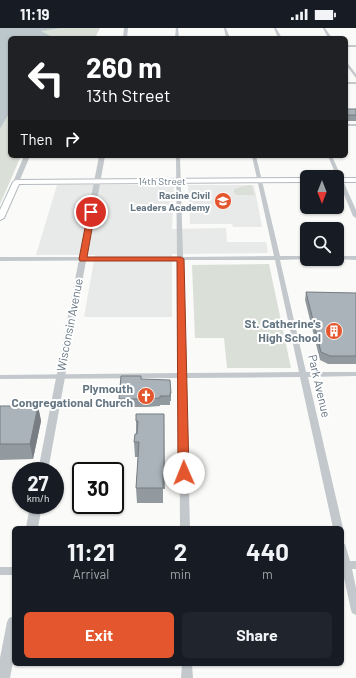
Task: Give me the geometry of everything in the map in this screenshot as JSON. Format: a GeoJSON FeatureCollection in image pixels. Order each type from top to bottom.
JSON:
{"type":"FeatureCollection","features":[{"type":"Feature","properties":{"kind":"main road","name":"14th Street"},"geometry":{"type":"LineString","coordinates":[[16,182],[300,180]]}},
{"type":"Feature","properties":{"kind":"main road"},"geometry":{"type":"LineString","coordinates":[[344,180],[356,180]]}},
{"type":"Feature","properties":{"kind":"main road"},"geometry":{"type":"LineString","coordinates":[[0,218],[16,182]]}},
{"type":"Feature","properties":{"kind":"street"},"geometry":{"type":"LineString","coordinates":[[348,65],[356,77]]}},
{"type":"Feature","properties":{"kind":"street"},"geometry":{"type":"LineString","coordinates":[[16,182],[26,158]]}},
{"type":"Feature","properties":{"kind":"street","name":"Wisconsin Avenue"},"geometry":{"type":"LineString","coordinates":[[44,462],[102,158]]}},
{"type":"Feature","properties":{"kind":"street"},"geometry":{"type":"LineString","coordinates":[[178,158],[185,526]]}},
{"type":"Feature","properties":{"kind":"street","name":"Park Avenue"},"geometry":{"type":"LineString","coordinates":[[254,158],[338,526]]}},
{"type":"Feature","properties":{"kind":"street"},"geometry":{"type":"LineString","coordinates":[[331,158],[335,170]]}},
{"type":"Feature","properties":{"kind":"street"},"geometry":{"type":"LineString","coordinates":[[344,191],[356,216]]}},
{"type":"Feature","properties":{"kind":"street"},"geometry":{"type":"LineString","coordinates":[[0,259],[300,258]]}},
{"type":"Feature","properties":{"kind":"street"},"geometry":{"type":"LineString","coordinates":[[344,258],[356,258]]}},
{"type":"Feature","properties":{"kind":"street"},"geometry":{"type":"LineString","coordinates":[[0,377],[356,374]]}},
{"type":"Feature","properties":{"kind":"street"},"geometry":{"type":"LineString","coordinates":[[32,526],[34,514]]}},
{"type":"Feature","properties":{"kind":"street"},"geometry":{"type":"LineString","coordinates":[[344,553],[348,565],[356,610]]}},
{"type":"Feature","properties":{"kind":"street"},"geometry":{"type":"LineString","coordinates":[[0,571],[12,571]]}},
{"type":"Feature","properties":{"kind":"street"},"geometry":{"type":"LineString","coordinates":[[3,678],[12,632]]}},
{"type":"Feature","properties":{"kind":"street"},"geometry":{"type":"LineString","coordinates":[[187,666],[187,678]]}},
{"type":"Feature","properties":{"kind":"shaded area"},"geometry":{"type":"Polygon","coordinates":[[[0,28],[61,28],[41,31],[51,36],[8,36],[8,115],[0,129],[0,28]]]}},
{"type":"Feature","properties":{"kind":"shaded area"},"geometry":{"type":"Polygon","coordinates":[[[100,28],[96,36],[51,36],[41,31],[44,29],[100,28]]]}},
{"type":"Feature","properties":{"kind":"shaded area"},"geometry":{"type":"Polygon","coordinates":[[[8,115],[8,158],[20,158],[0,204],[0,129],[8,115]]]}},
{"type":"Feature","properties":{"kind":"shaded area"},"geometry":{"type":"Polygon","coordinates":[[[57,185],[174,185],[172,229],[226,228],[227,242],[266,242],[268,253],[172,254],[172,317],[84,317],[95,255],[36,255],[57,185]]]}},
{"type":"Feature","properties":{"kind":"shaded area","name":"Racine Civil Leaders Academy"},"geometry":{"type":"Polygon","coordinates":[[[188,185],[254,185],[262,227],[233,227],[232,224],[190,224],[188,185]]]}},
{"type":"Feature","properties":{"kind":"shaded area"},"geometry":{"type":"Polygon","coordinates":[[[249,185],[252,186],[254,194],[256,195],[237,195],[234,193],[234,189],[249,185]]]}},
{"type":"Feature","properties":{"kind":"shaded area"},"geometry":{"type":"Polygon","coordinates":[[[269,264],[291,368],[227,368],[224,338],[195,338],[192,265],[269,264]]]}},
{"type":"Feature","properties":{"kind":"building"},"geometry":{"type":"Polygon","coordinates":[[[348,109],[356,109],[356,115],[348,115],[348,109]]]}},
{"type":"Feature","properties":{"kind":"building","name":"St. Catherine's High School"},"geometry":{"type":"Polygon","coordinates":[[[306,292],[356,293],[356,356],[330,356],[321,352],[306,292]]]}},
{"type":"Feature","properties":{"kind":"building"},"geometry":{"type":"Polygon","coordinates":[[[121,376],[141,376],[141,379],[170,380],[170,396],[160,396],[160,398],[146,399],[119,399],[121,376]]]}},
{"type":"Feature","properties":{"kind":"building"},"geometry":{"type":"Polygon","coordinates":[[[0,406],[38,406],[30,444],[0,444],[0,406]]]}},
{"type":"Feature","properties":{"kind":"building"},"geometry":{"type":"Polygon","coordinates":[[[136,414],[164,414],[163,488],[136,488],[139,442],[134,442],[135,434],[137,434],[138,421],[136,421],[136,414]]]}},
{"type":"Feature","properties":{"kind":"place","name":"Racine Civil Leaders Academy"},"geometry":{"type":"Point","coordinates":[223,201]}},
{"type":"Feature","properties":{"kind":"place","name":"St. Catherine's High School"},"geometry":{"type":"Point","coordinates":[334,331]}},
{"type":"Feature","properties":{"kind":"place","name":"Plymouth Congregational Church"},"geometry":{"type":"Point","coordinates":[146,396]}},
{"type":"Feature","properties":{"kind":"route"},"geometry":{"type":"LineString","coordinates":[[91,212],[83,259],[181,259],[184,473]]}}]}
